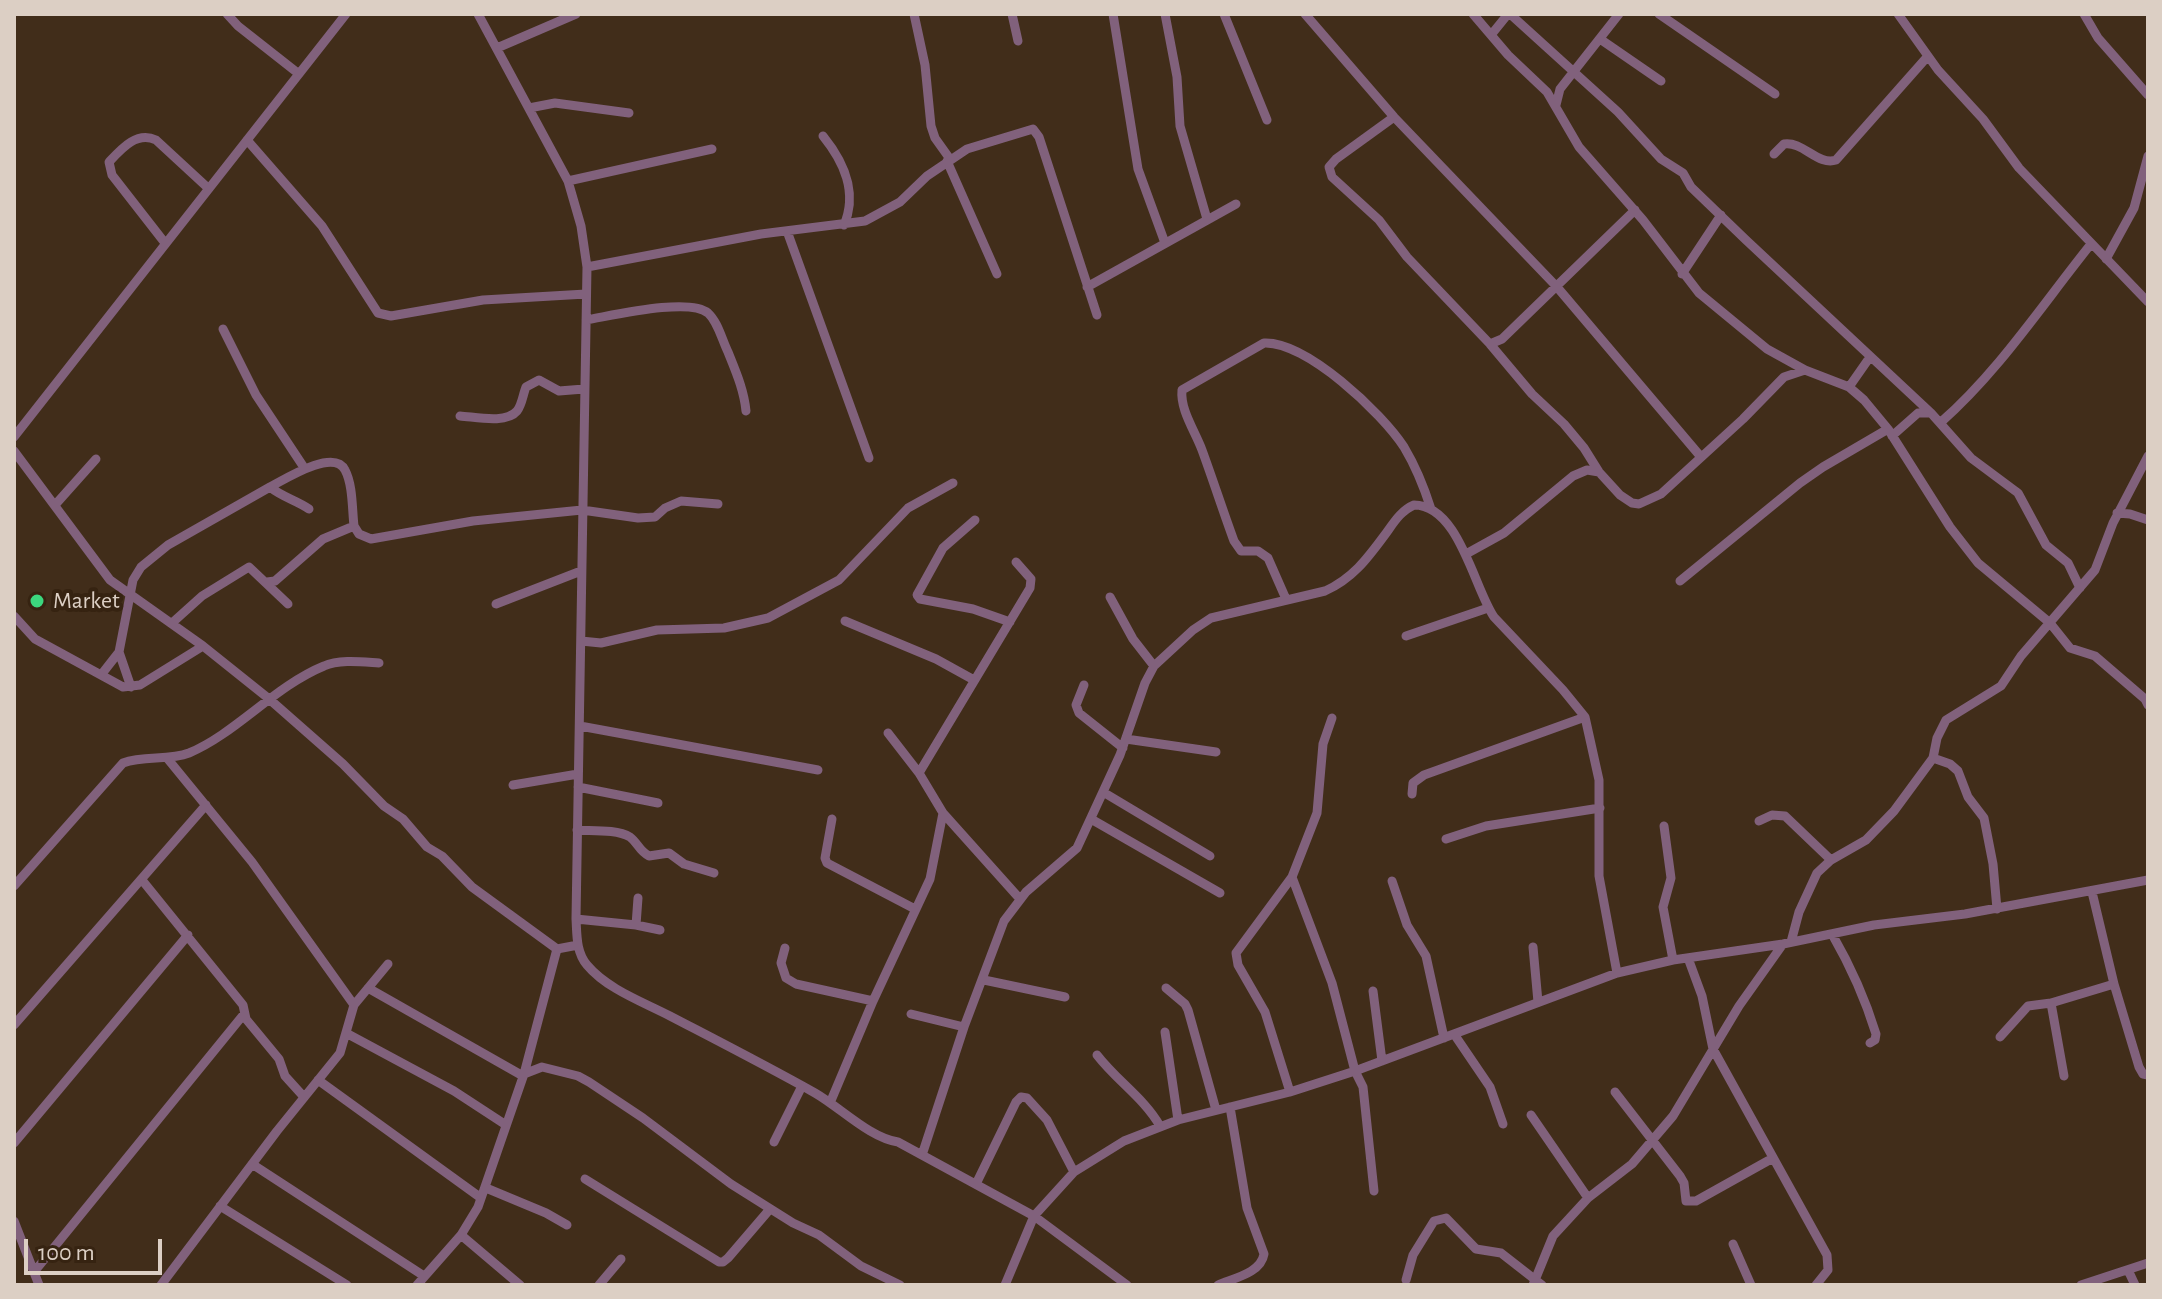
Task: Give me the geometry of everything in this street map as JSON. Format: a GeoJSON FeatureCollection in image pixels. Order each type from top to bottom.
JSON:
{"type":"FeatureCollection","features":[{"type":"Feature","properties":{"kind":"street"},"geometry":{"type":"LineString","coordinates":[[227,14],[299,74]]}},
{"type":"Feature","properties":{"kind":"street"},"geometry":{"type":"LineString","coordinates":[[14,437],[346,14]]}},
{"type":"Feature","properties":{"kind":"street"},"geometry":{"type":"LineString","coordinates":[[478,14],[568,181],[581,226],[587,267],[576,919],[578,945],[587,965],[618,989],[802,1086],[876,1136],[898,1142],[1034,1216],[1127,1285]]}},
{"type":"Feature","properties":{"kind":"street"},"geometry":{"type":"LineString","coordinates":[[497,48],[576,14]]}},
{"type":"Feature","properties":{"kind":"street"},"geometry":{"type":"LineString","coordinates":[[914,14],[925,65],[931,126],[997,274]]}},
{"type":"Feature","properties":{"kind":"street"},"geometry":{"type":"LineString","coordinates":[[1012,14],[1018,41]]}},
{"type":"Feature","properties":{"kind":"street"},"geometry":{"type":"LineString","coordinates":[[1113,14],[1138,169],[1165,243]]}},
{"type":"Feature","properties":{"kind":"street"},"geometry":{"type":"LineString","coordinates":[[1165,14],[1177,77],[1180,126],[1207,219]]}},
{"type":"Feature","properties":{"kind":"street"},"geometry":{"type":"LineString","coordinates":[[1224,14],[1267,120]]}},
{"type":"Feature","properties":{"kind":"street"},"geometry":{"type":"LineString","coordinates":[[1305,14],[1394,117],[1557,287],[1701,457]]}},
{"type":"Feature","properties":{"kind":"street"},"geometry":{"type":"LineString","coordinates":[[1473,14],[1547,92],[1579,147],[1635,210],[1682,274],[1714,308],[1779,356],[1849,387],[1877,414],[1971,555],[2050,623],[2070,648],[2095,656],[2148,705]]}},
{"type":"Feature","properties":{"kind":"street"},"geometry":{"type":"LineString","coordinates":[[1491,35],[1509,14],[1572,74],[1618,112],[1661,159],[1683,173],[1691,187],[1918,400],[1971,458],[2018,493],[2046,545],[2068,563],[2080,588]]}},
{"type":"Feature","properties":{"kind":"street"},"geometry":{"type":"LineString","coordinates":[[1556,106],[1560,89],[1619,14]]}},
{"type":"Feature","properties":{"kind":"street"},"geometry":{"type":"LineString","coordinates":[[1659,14],[1775,94]]}},
{"type":"Feature","properties":{"kind":"street"},"geometry":{"type":"LineString","coordinates":[[1898,14],[1947,82],[1983,119],[2019,168],[2148,302]]}},
{"type":"Feature","properties":{"kind":"street"},"geometry":{"type":"LineString","coordinates":[[2084,14],[2098,38],[2148,95]]}},
{"type":"Feature","properties":{"kind":"street"},"geometry":{"type":"LineString","coordinates":[[1600,39],[1661,81]]}},
{"type":"Feature","properties":{"kind":"street"},"geometry":{"type":"LineString","coordinates":[[1774,154],[1784,144],[1792,143],[1827,162],[1836,160],[1928,56]]}},
{"type":"Feature","properties":{"kind":"street"},"geometry":{"type":"LineString","coordinates":[[1547,92],[1560,89]]}},
{"type":"Feature","properties":{"kind":"street"},"geometry":{"type":"LineString","coordinates":[[529,108],[555,103],[629,113]]}},
{"type":"Feature","properties":{"kind":"street"},"geometry":{"type":"LineString","coordinates":[[1394,117],[1336,159],[1329,167],[1332,177],[1370,210],[1407,257],[1490,344],[1532,394],[1576,437],[1599,472],[1625,499],[1639,504],[1661,494],[1784,377],[1805,370]]}},
{"type":"Feature","properties":{"kind":"street"},"geometry":{"type":"LineString","coordinates":[[587,267],[787,231],[865,221],[900,202],[948,160],[982,143],[1026,129],[1035,130],[1097,315]]}},
{"type":"Feature","properties":{"kind":"street"},"geometry":{"type":"LineString","coordinates":[[165,243],[112,175],[109,162],[137,138],[146,136],[156,140],[208,188]]}},
{"type":"Feature","properties":{"kind":"street"},"geometry":{"type":"LineString","coordinates":[[823,136],[836,152],[847,178],[852,200],[844,225]]}},
{"type":"Feature","properties":{"kind":"street"},"geometry":{"type":"LineString","coordinates":[[247,140],[322,226],[378,313],[391,316],[483,300],[586,294]]}},
{"type":"Feature","properties":{"kind":"street"},"geometry":{"type":"LineString","coordinates":[[568,181],[712,149]]}},
{"type":"Feature","properties":{"kind":"street"},"geometry":{"type":"LineString","coordinates":[[2106,259],[2134,208],[2148,156]]}},
{"type":"Feature","properties":{"kind":"street"},"geometry":{"type":"LineString","coordinates":[[1087,287],[1236,204]]}},
{"type":"Feature","properties":{"kind":"street"},"geometry":{"type":"LineString","coordinates":[[1490,344],[1502,339],[1635,210]]}},
{"type":"Feature","properties":{"kind":"street"},"geometry":{"type":"LineString","coordinates":[[1682,274],[1721,215]]}},
{"type":"Feature","properties":{"kind":"street"},"geometry":{"type":"LineString","coordinates":[[787,231],[869,458]]}},
{"type":"Feature","properties":{"kind":"street"},"geometry":{"type":"LineString","coordinates":[[1940,423],[2016,343],[2091,244]]}},
{"type":"Feature","properties":{"kind":"street"},"geometry":{"type":"LineString","coordinates":[[586,320],[669,308],[705,311],[716,323],[742,389],[746,411]]}},
{"type":"Feature","properties":{"kind":"street"},"geometry":{"type":"LineString","coordinates":[[223,329],[256,395],[305,469]]}},
{"type":"Feature","properties":{"kind":"street"},"geometry":{"type":"LineString","coordinates":[[1499,355],[1502,339]]}},
{"type":"Feature","properties":{"kind":"street"},"geometry":{"type":"LineString","coordinates":[[1286,599],[1268,558],[1262,552],[1241,551],[1234,541],[1185,409],[1182,390],[1264,343],[1294,349],[1367,404],[1402,445],[1421,478],[1431,510]]}},
{"type":"Feature","properties":{"kind":"street"},"geometry":{"type":"LineString","coordinates":[[1779,356],[1784,377]]}},
{"type":"Feature","properties":{"kind":"street"},"geometry":{"type":"LineString","coordinates":[[1849,387],[1870,357]]}},
{"type":"Feature","properties":{"kind":"street"},"geometry":{"type":"LineString","coordinates":[[460,416],[500,418],[512,415],[520,406],[526,387],[539,380],[559,391],[584,389]]}},
{"type":"Feature","properties":{"kind":"street"},"geometry":{"type":"LineString","coordinates":[[1918,400],[1918,413]]}},
{"type":"Feature","properties":{"kind":"street"},"geometry":{"type":"LineString","coordinates":[[1680,581],[1823,467],[1890,432],[1918,413],[1931,413]]}},
{"type":"Feature","properties":{"kind":"street"},"geometry":{"type":"LineString","coordinates":[[14,451],[106,576],[203,646],[268,698],[343,764],[384,806],[403,819],[427,847],[442,856],[472,887],[557,949],[578,945]]}},
{"type":"Feature","properties":{"kind":"street"},"geometry":{"type":"LineString","coordinates":[[1587,470],[1588,454]]}},
{"type":"Feature","properties":{"kind":"street"},"geometry":{"type":"LineString","coordinates":[[1406,1280],[1413,1255],[1434,1221],[1446,1218],[1476,1249],[1501,1253],[1536,1283],[1553,1236],[1588,1198],[1632,1164],[1673,1116],[1739,1006],[1787,943],[1812,881],[1831,860],[1866,840],[1894,811],[1933,758],[1937,738],[1946,720],[2001,686],[2021,656],[2080,588],[2102,556],[2117,513],[2148,456]]}},
{"type":"Feature","properties":{"kind":"street"},"geometry":{"type":"LineString","coordinates":[[55,505],[96,459]]}},
{"type":"Feature","properties":{"kind":"street"},"geometry":{"type":"LineString","coordinates":[[101,675],[119,652],[137,573],[148,560],[168,545],[270,487],[329,461],[342,465],[348,481],[354,526],[364,538],[377,540],[473,521],[582,510],[638,518],[655,517],[665,508],[681,501],[718,504]]}},
{"type":"Feature","properties":{"kind":"street"},"geometry":{"type":"LineString","coordinates":[[1466,554],[1494,540],[1573,476],[1587,470],[1599,472]]}},
{"type":"Feature","properties":{"kind":"street"},"geometry":{"type":"LineString","coordinates":[[581,641],[601,643],[657,630],[724,628],[768,618],[839,580],[908,508],[953,483]]}},
{"type":"Feature","properties":{"kind":"street"},"geometry":{"type":"LineString","coordinates":[[270,487],[284,498],[297,501],[309,509]]}},
{"type":"Feature","properties":{"kind":"street"},"geometry":{"type":"LineString","coordinates":[[922,1155],[964,1027],[1004,921],[1020,899],[1073,854],[1124,744],[1154,666],[1193,630],[1211,618],[1325,591],[1340,584],[1354,575],[1406,509],[1419,504],[1444,522],[1466,554],[1488,608],[1585,717],[1599,780],[1600,888],[1617,973]]}},
{"type":"Feature","properties":{"kind":"street"},"geometry":{"type":"LineString","coordinates":[[2117,513],[2148,520]]}},
{"type":"Feature","properties":{"kind":"street"},"geometry":{"type":"LineString","coordinates":[[975,520],[939,553],[917,595],[920,599],[973,609],[1010,622]]}},
{"type":"Feature","properties":{"kind":"street"},"geometry":{"type":"LineString","coordinates":[[267,582],[275,581],[323,539],[354,526]]}},
{"type":"Feature","properties":{"kind":"street"},"geometry":{"type":"LineString","coordinates":[[919,773],[1032,583],[1016,562]]}},
{"type":"Feature","properties":{"kind":"street"},"geometry":{"type":"LineString","coordinates":[[172,623],[202,596],[244,568],[253,569],[288,604]]}},
{"type":"Feature","properties":{"kind":"street"},"geometry":{"type":"LineString","coordinates":[[496,604],[581,571]]}},
{"type":"Feature","properties":{"kind":"street"},"geometry":{"type":"LineString","coordinates":[[1110,597],[1133,639],[1154,666]]}},
{"type":"Feature","properties":{"kind":"street"},"geometry":{"type":"LineString","coordinates":[[1406,636],[1488,608]]}},
{"type":"Feature","properties":{"kind":"street"},"geometry":{"type":"LineString","coordinates":[[14,616],[35,639],[123,687],[140,685],[203,646]]}},
{"type":"Feature","properties":{"kind":"street"},"geometry":{"type":"LineString","coordinates":[[845,621],[936,659],[974,680]]}},
{"type":"Feature","properties":{"kind":"street"},"geometry":{"type":"LineString","coordinates":[[119,652],[131,687]]}},
{"type":"Feature","properties":{"kind":"street"},"geometry":{"type":"LineString","coordinates":[[14,886],[116,768],[129,761],[167,758],[190,752],[268,698],[327,664],[379,663]]}},
{"type":"Feature","properties":{"kind":"street"},"geometry":{"type":"LineString","coordinates":[[1084,685],[1076,705],[1079,713],[1124,744],[1216,752]]}},
{"type":"Feature","properties":{"kind":"street"},"geometry":{"type":"LineString","coordinates":[[1412,794],[1415,779],[1585,717]]}},
{"type":"Feature","properties":{"kind":"street"},"geometry":{"type":"LineString","coordinates":[[1290,1092],[1271,1027],[1249,979],[1238,965],[1236,953],[1292,877],[1317,813],[1323,744],[1332,718]]}},
{"type":"Feature","properties":{"kind":"street"},"geometry":{"type":"LineString","coordinates":[[580,726],[818,770]]}},
{"type":"Feature","properties":{"kind":"street"},"geometry":{"type":"LineString","coordinates":[[888,733],[919,773],[943,813],[1020,899]]}},
{"type":"Feature","properties":{"kind":"street"},"geometry":{"type":"LineString","coordinates":[[167,758],[252,862],[354,1005]]}},
{"type":"Feature","properties":{"kind":"street"},"geometry":{"type":"LineString","coordinates":[[1933,758],[1950,764],[1958,771],[1968,797],[1984,818],[1993,864],[1997,909]]}},
{"type":"Feature","properties":{"kind":"street"},"geometry":{"type":"LineString","coordinates":[[513,785],[578,774]]}},
{"type":"Feature","properties":{"kind":"street"},"geometry":{"type":"LineString","coordinates":[[578,787],[658,803]]}},
{"type":"Feature","properties":{"kind":"street"},"geometry":{"type":"LineString","coordinates":[[1103,792],[1210,856]]}},
{"type":"Feature","properties":{"kind":"street"},"geometry":{"type":"LineString","coordinates":[[14,1025],[206,805]]}},
{"type":"Feature","properties":{"kind":"street"},"geometry":{"type":"LineString","coordinates":[[1446,839],[1486,826],[1600,808]]}},
{"type":"Feature","properties":{"kind":"street"},"geometry":{"type":"LineString","coordinates":[[830,1103],[934,867],[943,813]]}},
{"type":"Feature","properties":{"kind":"street"},"geometry":{"type":"LineString","coordinates":[[1759,821],[1772,815],[1785,816],[1831,860]]}},
{"type":"Feature","properties":{"kind":"street"},"geometry":{"type":"LineString","coordinates":[[832,819],[825,858],[827,863],[915,909]]}},
{"type":"Feature","properties":{"kind":"street"},"geometry":{"type":"LineString","coordinates":[[1091,819],[1220,893]]}},
{"type":"Feature","properties":{"kind":"street"},"geometry":{"type":"LineString","coordinates":[[1664,826],[1671,878],[1663,907],[1673,960]]}},
{"type":"Feature","properties":{"kind":"street"},"geometry":{"type":"LineString","coordinates":[[577,830],[622,835],[630,838],[649,856],[669,853],[684,864],[714,873]]}},
{"type":"Feature","properties":{"kind":"street"},"geometry":{"type":"LineString","coordinates":[[1292,877],[1332,983],[1355,1071],[1363,1087],[1374,1191]]}},
{"type":"Feature","properties":{"kind":"street"},"geometry":{"type":"LineString","coordinates":[[34,1272],[244,1014],[245,1008],[142,880]]}},
{"type":"Feature","properties":{"kind":"street"},"geometry":{"type":"LineString","coordinates":[[1005,1285],[1034,1216],[1074,1172],[1124,1141],[1160,1126],[1290,1092],[1355,1071],[1617,973],[1673,960],[1787,943],[1874,925],[1997,909],[2148,880]]}},
{"type":"Feature","properties":{"kind":"street"},"geometry":{"type":"LineString","coordinates":[[1392,881],[1407,925],[1426,956],[1449,1036],[1490,1087],[1503,1124]]}},
{"type":"Feature","properties":{"kind":"street"},"geometry":{"type":"LineString","coordinates":[[2092,892],[2114,984],[2139,1067],[2143,1074],[2148,1075]]}},
{"type":"Feature","properties":{"kind":"street"},"geometry":{"type":"LineString","coordinates":[[636,925],[638,898]]}},
{"type":"Feature","properties":{"kind":"street"},"geometry":{"type":"LineString","coordinates":[[576,919],[660,930]]}},
{"type":"Feature","properties":{"kind":"street"},"geometry":{"type":"LineString","coordinates":[[1795,925],[1804,940]]}},
{"type":"Feature","properties":{"kind":"street"},"geometry":{"type":"LineString","coordinates":[[1832,934],[1857,978],[1865,1000],[1876,1034],[1875,1040],[1870,1043]]}},
{"type":"Feature","properties":{"kind":"street"},"geometry":{"type":"LineString","coordinates":[[14,1143],[188,935]]}},
{"type":"Feature","properties":{"kind":"street"},"geometry":{"type":"LineString","coordinates":[[1533,947],[1538,1002]]}},
{"type":"Feature","properties":{"kind":"street"},"geometry":{"type":"LineString","coordinates":[[785,948],[781,963],[786,978],[796,984],[873,1001]]}},
{"type":"Feature","properties":{"kind":"street"},"geometry":{"type":"LineString","coordinates":[[252,1164],[420,1281],[461,1235],[477,1210],[533,1043],[557,949]]}},
{"type":"Feature","properties":{"kind":"street"},"geometry":{"type":"LineString","coordinates":[[1688,958],[1702,996],[1713,1049],[1827,1255],[1828,1270],[1816,1285]]}},
{"type":"Feature","properties":{"kind":"street"},"geometry":{"type":"LineString","coordinates":[[161,1285],[340,1053],[354,1005],[388,964]]}},
{"type":"Feature","properties":{"kind":"street"},"geometry":{"type":"LineString","coordinates":[[984,980],[1065,997]]}},
{"type":"Feature","properties":{"kind":"street"},"geometry":{"type":"LineString","coordinates":[[2000,1037],[2025,1008],[2114,984]]}},
{"type":"Feature","properties":{"kind":"street"},"geometry":{"type":"LineString","coordinates":[[368,988],[523,1075]]}},
{"type":"Feature","properties":{"kind":"street"},"geometry":{"type":"LineString","coordinates":[[1166,988],[1188,1010],[1216,1110]]}},
{"type":"Feature","properties":{"kind":"street"},"geometry":{"type":"LineString","coordinates":[[1373,991],[1382,1061]]}},
{"type":"Feature","properties":{"kind":"street"},"geometry":{"type":"LineString","coordinates":[[2051,1003],[2064,1076]]}},
{"type":"Feature","properties":{"kind":"street"},"geometry":{"type":"LineString","coordinates":[[244,1014],[279,1059],[285,1076],[304,1097]]}},
{"type":"Feature","properties":{"kind":"street"},"geometry":{"type":"LineString","coordinates":[[911,1014],[964,1027]]}},
{"type":"Feature","properties":{"kind":"street"},"geometry":{"type":"LineString","coordinates":[[1165,1032],[1178,1120]]}},
{"type":"Feature","properties":{"kind":"street"},"geometry":{"type":"LineString","coordinates":[[346,1033],[454,1091],[506,1125]]}},
{"type":"Feature","properties":{"kind":"street"},"geometry":{"type":"LineString","coordinates":[[533,1043],[542,1067]]}},
{"type":"Feature","properties":{"kind":"street"},"geometry":{"type":"LineString","coordinates":[[1097,1055],[1112,1075],[1151,1111],[1160,1126]]}},
{"type":"Feature","properties":{"kind":"street"},"geometry":{"type":"LineString","coordinates":[[523,1075],[542,1067],[589,1082],[770,1209],[819,1235],[861,1266],[900,1285]]}},
{"type":"Feature","properties":{"kind":"street"},"geometry":{"type":"LineString","coordinates":[[318,1080],[481,1198]]}},
{"type":"Feature","properties":{"kind":"street"},"geometry":{"type":"LineString","coordinates":[[774,1142],[802,1086]]}},
{"type":"Feature","properties":{"kind":"street"},"geometry":{"type":"LineString","coordinates":[[1615,1092],[1680,1176],[1684,1183],[1684,1197],[1690,1203],[1773,1158]]}},
{"type":"Feature","properties":{"kind":"street"},"geometry":{"type":"LineString","coordinates":[[976,1184],[1021,1097],[1027,1098],[1047,1120],[1074,1172]]}},
{"type":"Feature","properties":{"kind":"street"},"geometry":{"type":"LineString","coordinates":[[1218,1285],[1256,1269],[1263,1262],[1264,1254],[1247,1208],[1230,1107]]}},
{"type":"Feature","properties":{"kind":"street"},"geometry":{"type":"LineString","coordinates":[[1531,1115],[1588,1198]]}},
{"type":"Feature","properties":{"kind":"street"},"geometry":{"type":"LineString","coordinates":[[585,1179],[719,1262],[728,1258],[770,1209]]}},
{"type":"Feature","properties":{"kind":"street"},"geometry":{"type":"LineString","coordinates":[[486,1188],[567,1225]]}},
{"type":"Feature","properties":{"kind":"street"},"geometry":{"type":"LineString","coordinates":[[220,1206],[347,1285]]}},
{"type":"Feature","properties":{"kind":"street"},"geometry":{"type":"LineString","coordinates":[[14,1221],[39,1285]]}},
{"type":"Feature","properties":{"kind":"street"},"geometry":{"type":"LineString","coordinates":[[461,1235],[520,1285]]}},
{"type":"Feature","properties":{"kind":"street"},"geometry":{"type":"LineString","coordinates":[[1733,1244],[1751,1285]]}},
{"type":"Feature","properties":{"kind":"street"},"geometry":{"type":"LineString","coordinates":[[599,1285],[621,1259]]}},
{"type":"Feature","properties":{"kind":"street"},"geometry":{"type":"LineString","coordinates":[[2081,1285],[2148,1263]]}},
{"type":"Feature","properties":{"kind":"street"},"geometry":{"type":"LineString","coordinates":[[2128,1270],[2135,1285]]}},
{"type":"Feature","properties":{"kind":"place","name":"Market"},"geometry":{"type":"Point","coordinates":[37,601]}}]}
